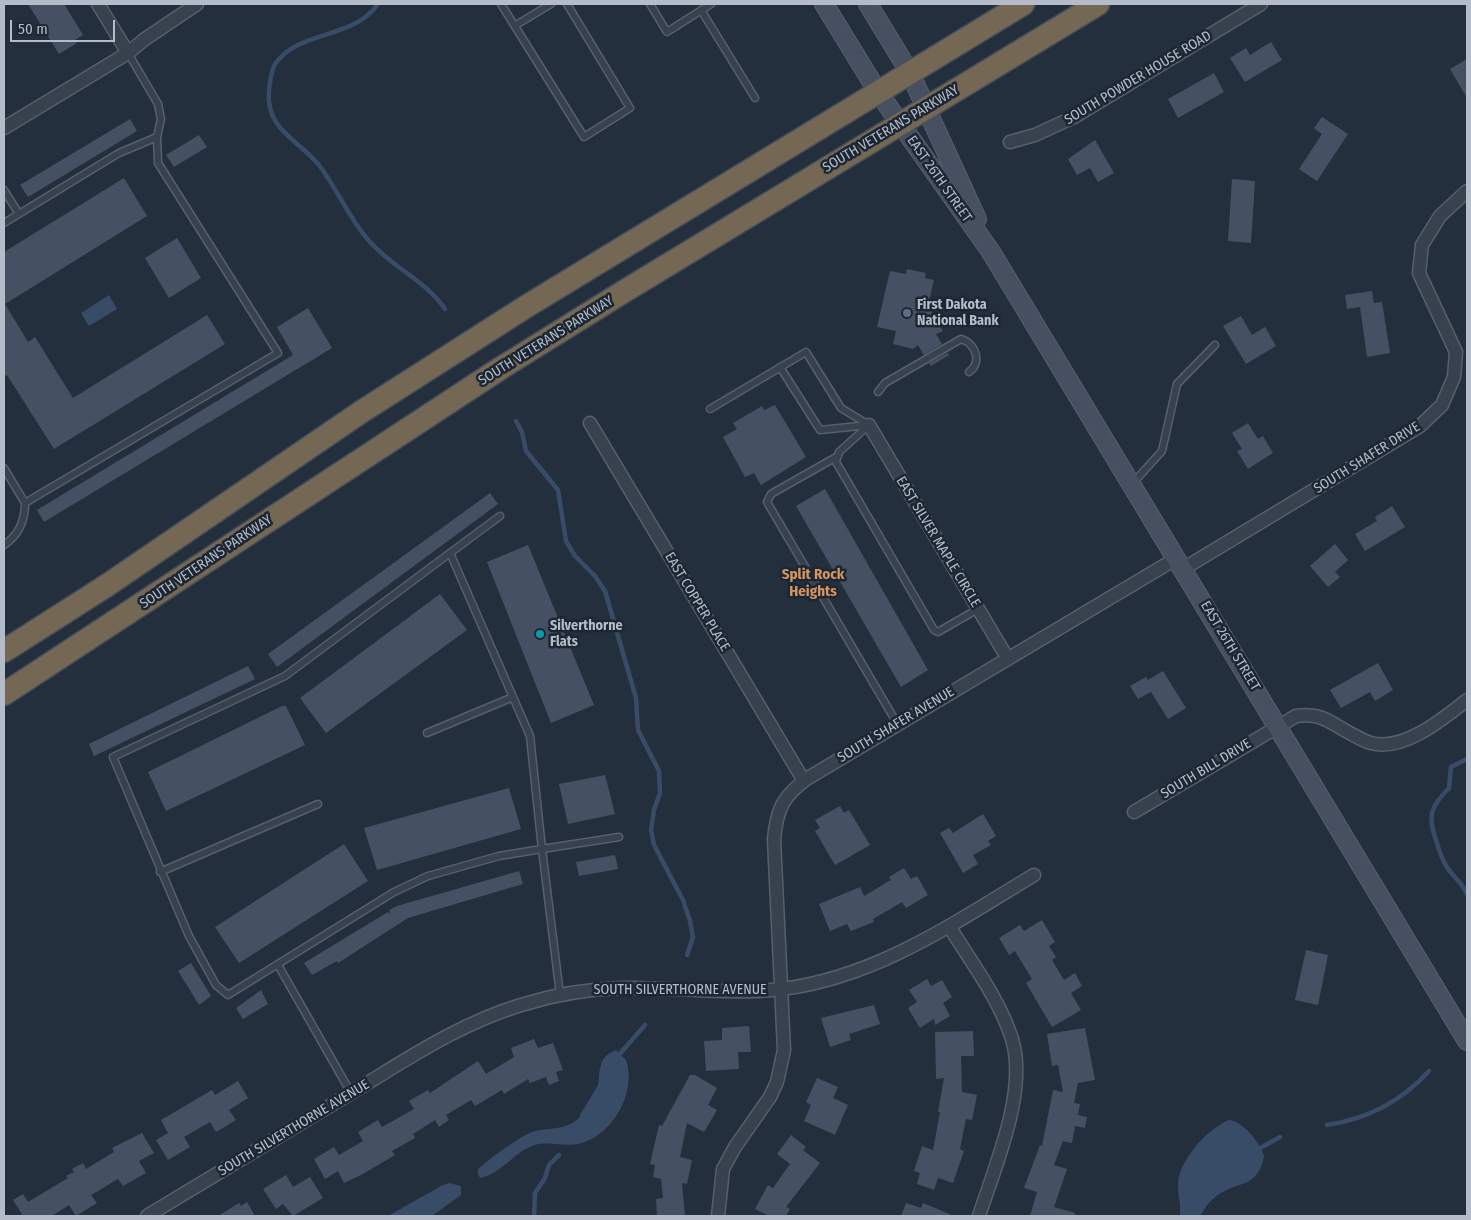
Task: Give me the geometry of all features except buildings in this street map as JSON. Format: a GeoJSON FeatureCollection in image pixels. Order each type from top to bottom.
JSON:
{"type":"FeatureCollection","features":[{"type":"Feature","properties":{"kind":"highway"},"geometry":{"type":"LineString","coordinates":[[4,651],[106,586],[361,412],[527,306],[1023,4]]}},
{"type":"Feature","properties":{"kind":"highway","name":"SOUTH VETERANS PARKWAY"},"geometry":{"type":"LineString","coordinates":[[4,694],[501,368],[1098,4]]}},
{"type":"Feature","properties":{"kind":"main road","name":"EAST 26TH STREET"},"geometry":{"type":"LineString","coordinates":[[824,4],[878,92],[991,252],[1467,1041]]}},
{"type":"Feature","properties":{"kind":"main road","name":"EAST 26TH STREET"},"geometry":{"type":"LineString","coordinates":[[868,4],[910,73],[991,252]]}},
{"type":"Feature","properties":{"kind":"street"},"geometry":{"type":"LineString","coordinates":[[98,4],[128,54]]}},
{"type":"Feature","properties":{"kind":"street"},"geometry":{"type":"LineString","coordinates":[[4,128],[128,54],[160,28],[197,4]]}},
{"type":"Feature","properties":{"kind":"street","name":"SOUTH POWDER HOUSE ROAD"},"geometry":{"type":"LineString","coordinates":[[1010,142],[1035,135],[1074,117],[1261,4]]}},
{"type":"Feature","properties":{"kind":"street","name":"SOUTH SHAFER DRIVE"},"geometry":{"type":"LineString","coordinates":[[1180,564],[1420,426],[1442,405],[1454,377],[1456,352],[1419,273],[1422,245],[1440,216],[1467,191]]}},
{"type":"Feature","properties":{"kind":"street","name":"EAST COPPER PLACE"},"geometry":{"type":"LineString","coordinates":[[590,423],[804,781]]}},
{"type":"Feature","properties":{"kind":"street","name":"EAST SILVER MAPLE CIRCLE"},"geometry":{"type":"LineString","coordinates":[[868,425],[1008,659]]}},
{"type":"Feature","properties":{"kind":"street","name":"SOUTH SHAFER AVENUE"},"geometry":{"type":"LineString","coordinates":[[718,1216],[723,1169],[735,1147],[763,1109],[779,1075],[784,1050],[774,839],[782,802],[789,793],[804,781],[898,724],[1008,659],[1180,564]]}},
{"type":"Feature","properties":{"kind":"street","name":"SOUTH BILL DRIVE"},"geometry":{"type":"LineString","coordinates":[[1134,812],[1296,716],[1310,714],[1323,717],[1372,743],[1390,743],[1433,727],[1467,700]]}},
{"type":"Feature","properties":{"kind":"street","name":"SOUTH SILVERTHORNE AVENUE"},"geometry":{"type":"LineString","coordinates":[[147,1216],[437,1041],[476,1021],[520,1005],[560,995],[620,988],[743,992],[781,989],[830,980],[874,965],[917,945],[1034,875]]}},
{"type":"Feature","properties":{"kind":"street"},"geometry":{"type":"LineString","coordinates":[[949,926],[998,1006],[1012,1040],[1016,1058],[1015,1093],[1011,1112],[979,1216]]}},
{"type":"Feature","properties":{"kind":"lane"},"geometry":{"type":"LineString","coordinates":[[502,4],[584,137],[630,108],[567,4]]}},
{"type":"Feature","properties":{"kind":"lane"},"geometry":{"type":"LineString","coordinates":[[516,25],[551,4]]}},
{"type":"Feature","properties":{"kind":"lane"},"geometry":{"type":"LineString","coordinates":[[650,4],[667,32],[711,4]]}},
{"type":"Feature","properties":{"kind":"lane"},"geometry":{"type":"LineString","coordinates":[[700,10],[755,98]]}},
{"type":"Feature","properties":{"kind":"lane"},"geometry":{"type":"LineString","coordinates":[[25,504],[278,354],[158,163],[157,137],[161,119],[158,104],[128,54]]}},
{"type":"Feature","properties":{"kind":"lane"},"geometry":{"type":"LineString","coordinates":[[4,223],[119,153],[157,137]]}},
{"type":"Feature","properties":{"kind":"lane"},"geometry":{"type":"LineString","coordinates":[[4,190],[19,214]]}},
{"type":"Feature","properties":{"kind":"lane"},"geometry":{"type":"LineString","coordinates":[[878,392],[885,383],[953,341],[961,339],[969,342],[976,354],[975,365],[969,372]]}},
{"type":"Feature","properties":{"kind":"lane"},"geometry":{"type":"LineString","coordinates":[[1132,484],[1162,451],[1177,384],[1215,345]]}},
{"type":"Feature","properties":{"kind":"lane"},"geometry":{"type":"LineString","coordinates":[[710,409],[806,352],[841,408],[868,425]]}},
{"type":"Feature","properties":{"kind":"lane"},"geometry":{"type":"LineString","coordinates":[[780,367],[820,430],[868,425]]}},
{"type":"Feature","properties":{"kind":"lane"},"geometry":{"type":"LineString","coordinates":[[868,425],[838,456],[771,494],[767,502],[898,724]]}},
{"type":"Feature","properties":{"kind":"lane"},"geometry":{"type":"LineString","coordinates":[[838,456],[836,462],[839,470],[934,630],[938,632],[945,629],[978,609]]}},
{"type":"Feature","properties":{"kind":"lane"},"geometry":{"type":"LineString","coordinates":[[4,468],[25,504],[25,517],[18,532],[4,545]]}},
{"type":"Feature","properties":{"kind":"lane"},"geometry":{"type":"LineString","coordinates":[[500,516],[285,676],[113,757],[160,872],[189,936],[216,985],[228,994],[394,892],[428,876],[499,856],[619,837]]}},
{"type":"Feature","properties":{"kind":"lane"},"geometry":{"type":"LineString","coordinates":[[450,553],[530,736],[560,995]]}},
{"type":"Feature","properties":{"kind":"lane"},"geometry":{"type":"LineString","coordinates":[[427,733],[514,696]]}},
{"type":"Feature","properties":{"kind":"lane"},"geometry":{"type":"LineString","coordinates":[[160,872],[318,804]]}},
{"type":"Feature","properties":{"kind":"lane"},"geometry":{"type":"LineString","coordinates":[[278,965],[351,1093]]}},
{"type":"Feature","properties":{"kind":"water"},"geometry":{"type":"Polygon","coordinates":[[[109,295],[117,309],[89,326],[81,313],[109,295]]]}},
{"type":"Feature","properties":{"kind":"water"},"geometry":{"type":"Polygon","coordinates":[[[616,1050],[626,1060],[628,1086],[619,1112],[601,1133],[590,1140],[578,1144],[537,1144],[519,1153],[501,1168],[480,1178],[478,1169],[519,1139],[538,1130],[568,1125],[579,1118],[595,1096],[601,1064],[604,1058],[616,1050]]]}},
{"type":"Feature","properties":{"kind":"water"},"geometry":{"type":"Polygon","coordinates":[[[1229,1120],[1245,1128],[1259,1145],[1264,1156],[1258,1173],[1248,1182],[1228,1189],[1215,1197],[1200,1216],[1180,1216],[1178,1185],[1183,1166],[1196,1146],[1212,1130],[1229,1120]]]}},
{"type":"Feature","properties":{"kind":"water"},"geometry":{"type":"Polygon","coordinates":[[[449,1183],[461,1186],[461,1195],[432,1216],[388,1216],[441,1186],[449,1183]]]}},
{"type":"Feature","properties":{"kind":"waterway"},"geometry":{"type":"LineString","coordinates":[[378,4],[355,24],[312,39],[286,53],[275,64],[269,90],[269,104],[272,115],[285,133],[319,165],[364,235],[390,261],[429,291],[445,309]]}},
{"type":"Feature","properties":{"kind":"waterway"},"geometry":{"type":"LineString","coordinates":[[516,421],[522,432],[526,451],[558,490],[566,541],[575,556],[595,576],[605,591],[636,698],[638,730],[659,771],[660,793],[654,810],[651,830],[654,845],[683,900],[690,921],[693,937],[687,955]]}},
{"type":"Feature","properties":{"kind":"waterway"},"geometry":{"type":"LineString","coordinates":[[1467,759],[1451,767],[1449,788],[1438,800],[1431,818],[1433,832],[1442,859],[1467,894]]}},
{"type":"Feature","properties":{"kind":"waterway"},"geometry":{"type":"LineString","coordinates":[[618,1056],[645,1025]]}},
{"type":"Feature","properties":{"kind":"waterway"},"geometry":{"type":"LineString","coordinates":[[1327,1125],[1356,1118],[1383,1107],[1419,1082],[1429,1071]]}},
{"type":"Feature","properties":{"kind":"waterway"},"geometry":{"type":"LineString","coordinates":[[582,1116],[599,1088]]}},
{"type":"Feature","properties":{"kind":"waterway"},"geometry":{"type":"LineString","coordinates":[[1255,1151],[1280,1137]]}},
{"type":"Feature","properties":{"kind":"waterway"},"geometry":{"type":"LineString","coordinates":[[534,1216],[535,1193],[545,1178],[549,1165],[559,1155]]}},
{"type":"Feature","properties":{"kind":"place","name":"First Dakota National Bank"},"geometry":{"type":"Point","coordinates":[907,313]}},
{"type":"Feature","properties":{"kind":"place","name":"Silverthorne Flats"},"geometry":{"type":"Point","coordinates":[540,634]}},
{"type":"Feature","properties":{"kind":"district","name":"Split Rock Heights"},"geometry":{"type":"Point","coordinates":[813,584]}}]}
